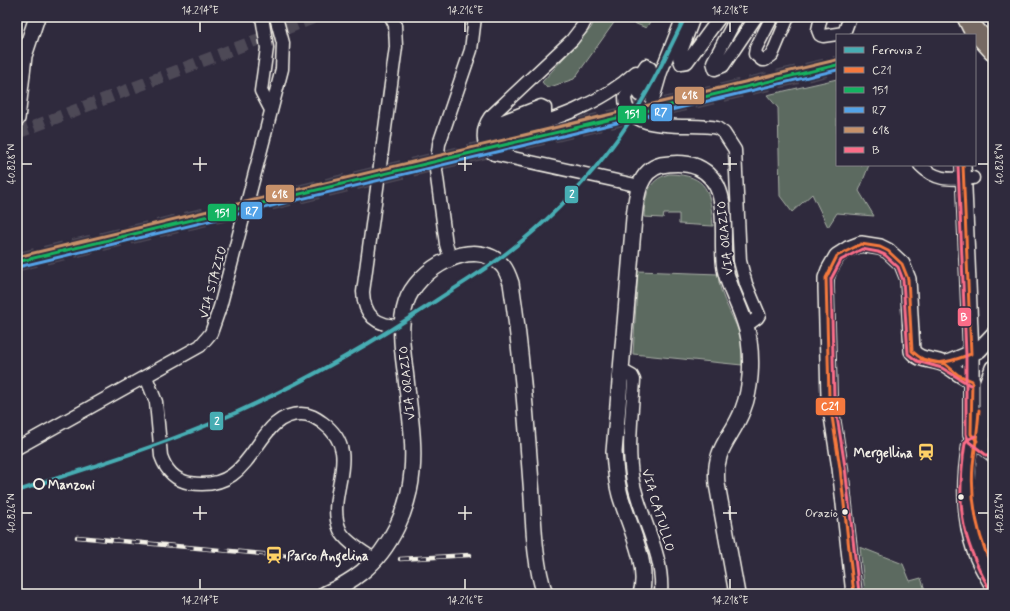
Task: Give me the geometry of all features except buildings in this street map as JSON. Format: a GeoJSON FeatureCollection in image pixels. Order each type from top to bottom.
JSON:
{"type":"FeatureCollection","features":[{"type":"Feature","properties":{"kind":"main road"},"geometry":{"type":"LineString","coordinates":[[961,34],[962,17]]}},
{"type":"Feature","properties":{"kind":"main road"},"geometry":{"type":"LineString","coordinates":[[967,17],[993,54]]}},
{"type":"Feature","properties":{"kind":"main road"},"geometry":{"type":"LineString","coordinates":[[983,41],[993,50]]}},
{"type":"Feature","properties":{"kind":"street"},"geometry":{"type":"LineString","coordinates":[[17,119],[24,56],[37,17]]}},
{"type":"Feature","properties":{"kind":"street"},"geometry":{"type":"LineString","coordinates":[[262,17],[267,48],[261,91],[262,97],[271,110]]}},
{"type":"Feature","properties":{"kind":"street","name":"VIA STAZIO"},"geometry":{"type":"LineString","coordinates":[[17,448],[146,377],[200,346],[208,339],[214,327],[281,75],[283,43],[276,17]]}},
{"type":"Feature","properties":{"kind":"street"},"geometry":{"type":"LineString","coordinates":[[390,17],[395,26],[396,47],[362,292],[366,309],[371,317],[385,325],[401,326]]}},
{"type":"Feature","properties":{"kind":"street"},"geometry":{"type":"LineString","coordinates":[[450,258],[446,244],[436,170],[439,144],[471,50],[475,17]]}},
{"type":"Feature","properties":{"kind":"street"},"geometry":{"type":"LineString","coordinates":[[587,17],[582,27],[572,40],[486,123],[484,137],[486,146],[490,152],[494,154],[640,186]]}},
{"type":"Feature","properties":{"kind":"street"},"geometry":{"type":"LineString","coordinates":[[652,103],[661,72],[683,17]]}},
{"type":"Feature","properties":{"kind":"street"},"geometry":{"type":"LineString","coordinates":[[694,17],[679,57],[681,63],[687,62],[720,17]]}},
{"type":"Feature","properties":{"kind":"street"},"geometry":{"type":"LineString","coordinates":[[737,17],[713,62],[716,69],[723,66],[756,17]]}},
{"type":"Feature","properties":{"kind":"street"},"geometry":{"type":"LineString","coordinates":[[772,17],[756,48],[755,54],[762,60],[765,60],[772,55],[788,17]]}},
{"type":"Feature","properties":{"kind":"street"},"geometry":{"type":"LineString","coordinates":[[821,17],[818,30],[820,35],[836,34]]}},
{"type":"Feature","properties":{"kind":"street"},"geometry":{"type":"LineString","coordinates":[[837,34],[844,33],[850,17]]}},
{"type":"Feature","properties":{"kind":"street"},"geometry":{"type":"LineString","coordinates":[[494,154],[495,129],[500,122],[541,106],[545,108],[545,113],[507,126],[503,128],[503,133],[507,134],[551,121],[603,97],[646,65]]}},
{"type":"Feature","properties":{"kind":"street"},"geometry":{"type":"LineString","coordinates":[[639,95],[650,69],[649,66],[646,65]]}},
{"type":"Feature","properties":{"kind":"street"},"geometry":{"type":"LineString","coordinates":[[646,65],[625,99],[631,114],[642,122],[717,128],[724,133],[734,146],[736,154],[740,261],[746,284],[758,313],[757,318],[746,326]]}},
{"type":"Feature","properties":{"kind":"street","name":"VIA ORAZIO"},"geometry":{"type":"LineString","coordinates":[[641,594],[643,584],[642,567],[620,495],[615,471],[614,452],[634,218],[640,186],[647,173],[652,169],[673,163],[694,166],[707,173],[712,179],[722,200],[725,268],[746,326],[750,353],[747,395],[740,416],[720,451],[716,476],[737,594]]}},
{"type":"Feature","properties":{"kind":"street"},"geometry":{"type":"LineString","coordinates":[[921,166],[929,174],[941,178],[967,174],[972,381],[971,434],[973,438],[993,454]]}},
{"type":"Feature","properties":{"kind":"street"},"geometry":{"type":"LineString","coordinates":[[854,594],[845,511],[829,396],[826,278],[837,256],[848,249],[861,244],[880,247],[893,255],[902,264],[908,279],[912,351],[920,359],[945,364],[958,375],[972,381]]}},
{"type":"Feature","properties":{"kind":"street","name":"VIA ORAZIO"},"geometry":{"type":"LineString","coordinates":[[325,594],[362,572],[388,540],[406,508],[412,472],[412,447],[401,326],[406,301],[415,286],[431,269],[450,258],[475,254],[486,256],[503,266],[511,282],[522,382],[536,549],[540,578],[545,594]]}},
{"type":"Feature","properties":{"kind":"street"},"geometry":{"type":"LineString","coordinates":[[945,364],[979,350],[993,336]]}},
{"type":"Feature","properties":{"kind":"street"},"geometry":{"type":"LineString","coordinates":[[993,368],[987,384],[987,426],[982,439],[970,444],[965,472],[968,524],[975,552],[993,586]]}},
{"type":"Feature","properties":{"kind":"street","name":"VIA CATULLO"},"geometry":{"type":"LineString","coordinates":[[621,370],[632,376],[634,380],[630,445],[631,469],[659,562],[661,594]]}},
{"type":"Feature","properties":{"kind":"street"},"geometry":{"type":"LineString","coordinates":[[146,377],[156,402],[161,456],[164,464],[173,476],[185,482],[199,484],[227,479],[239,472],[267,432],[279,422],[292,415],[301,414],[313,416],[329,428],[338,439],[343,455],[343,465],[334,515],[340,532],[360,550],[374,559]]}},
{"type":"Feature","properties":{"kind":"green space"},"geometry":{"type":"Polygon","coordinates":[[[596,17],[618,17],[574,79],[547,88],[542,82],[591,28],[596,17]]]}},
{"type":"Feature","properties":{"kind":"green space"},"geometry":{"type":"Polygon","coordinates":[[[620,17],[653,17],[646,28],[620,17]]]}},
{"type":"Feature","properties":{"kind":"green space"},"geometry":{"type":"Polygon","coordinates":[[[836,79],[836,166],[869,166],[859,191],[874,216],[837,213],[828,227],[812,194],[792,212],[780,196],[778,108],[767,95],[836,79]]]}},
{"type":"Feature","properties":{"kind":"green space"},"geometry":{"type":"Polygon","coordinates":[[[669,174],[682,175],[700,182],[708,195],[713,226],[679,224],[679,214],[664,214],[663,218],[644,217],[645,203],[649,190],[656,180],[669,174]]]}},
{"type":"Feature","properties":{"kind":"green space"},"geometry":{"type":"Polygon","coordinates":[[[638,271],[718,274],[721,292],[740,334],[743,351],[742,365],[633,354],[638,271]]]}},
{"type":"Feature","properties":{"kind":"green space"},"geometry":{"type":"Polygon","coordinates":[[[860,547],[903,564],[910,581],[921,578],[925,590],[920,594],[865,594],[860,547]]]}},
{"type":"Feature","properties":{"kind":"tunnel"},"geometry":{"type":"LineString","coordinates":[[17,133],[316,17]]}},
{"type":"Feature","properties":{"kind":"tunnel"},"geometry":{"type":"LineString","coordinates":[[17,262],[836,65]]}},
{"type":"Feature","properties":{"kind":"tunnel"},"geometry":{"type":"LineString","coordinates":[[639,95],[637,101],[641,106],[647,107],[652,103]]}},
{"type":"Feature","properties":{"kind":"railway"},"geometry":{"type":"LineString","coordinates":[[77,537],[274,555],[352,560]]}},
{"type":"Feature","properties":{"kind":"railway"},"geometry":{"type":"LineString","coordinates":[[400,559],[470,555]]}},
{"type":"Feature","properties":{"kind":"rail line","name":"2"},"geometry":{"type":"LineString","coordinates":[[17,491],[162,442],[240,411],[355,351],[410,318],[491,265],[522,241],[548,218],[573,193],[607,153],[640,105],[685,17]]}},
{"type":"Feature","properties":{"kind":"transit line","name":"618"},"geometry":{"type":"LineString","coordinates":[[17,257],[836,60]]}},
{"type":"Feature","properties":{"kind":"transit line","name":"151"},"geometry":{"type":"LineString","coordinates":[[17,262],[836,65]]}},
{"type":"Feature","properties":{"kind":"transit line","name":"R7"},"geometry":{"type":"LineString","coordinates":[[18,267],[836,70]]}},
{"type":"Feature","properties":{"kind":"transit line","name":"B"},"geometry":{"type":"LineString","coordinates":[[958,166],[966,354],[966,434],[969,442],[990,458]]}},
{"type":"Feature","properties":{"kind":"transit line","name":"C21"},"geometry":{"type":"LineString","coordinates":[[854,594],[840,468],[829,397],[826,278],[837,256],[861,244],[880,247],[888,251],[902,264],[908,279],[912,351],[926,361],[940,363],[955,360],[971,354],[963,166]]}},
{"type":"Feature","properties":{"kind":"transit line","name":"B"},"geometry":{"type":"LineString","coordinates":[[859,593],[845,467],[834,397],[831,279],[841,260],[862,249],[885,255],[898,267],[903,280],[908,354],[917,361],[942,368],[970,385]]}},
{"type":"Feature","properties":{"kind":"transit line","name":"C21"},"geometry":{"type":"LineString","coordinates":[[921,359],[945,364],[958,375],[972,381],[971,434],[977,441]]}},
{"type":"Feature","properties":{"kind":"transit line","name":"C21"},"geometry":{"type":"LineString","coordinates":[[979,410],[972,479],[974,505],[979,531],[993,569]]}},
{"type":"Feature","properties":{"kind":"transit line","name":"B"},"geometry":{"type":"LineString","coordinates":[[975,436],[967,440],[965,443],[962,464],[961,501],[966,535],[979,570],[989,588]]}},
{"type":"Feature","properties":{"kind":"place","name":"Mergellina"},"geometry":{"type":"Point","coordinates":[926,452]}},
{"type":"Feature","properties":{"kind":"place","name":"Manzoni"},"geometry":{"type":"Point","coordinates":[39,484]}},
{"type":"Feature","properties":{"kind":"place","name":"Orazio"},"geometry":{"type":"Point","coordinates":[845,512]}},
{"type":"Feature","properties":{"kind":"place","name":"Parco Angelina"},"geometry":{"type":"Point","coordinates":[274,555]}}]}
